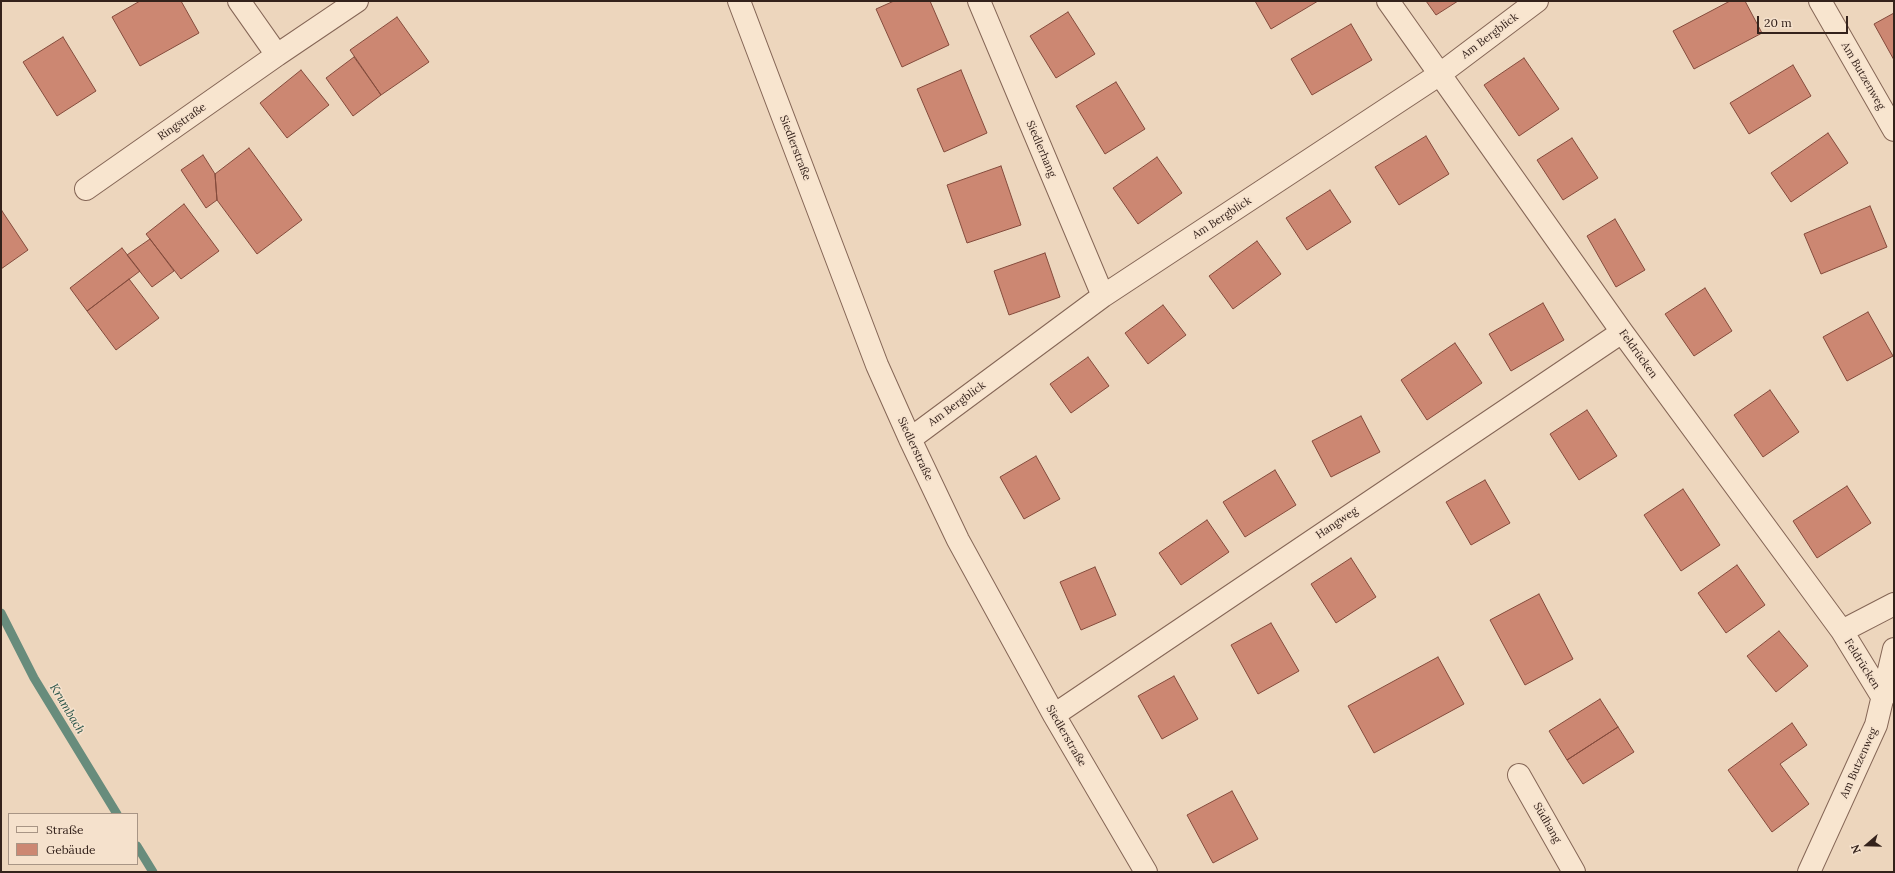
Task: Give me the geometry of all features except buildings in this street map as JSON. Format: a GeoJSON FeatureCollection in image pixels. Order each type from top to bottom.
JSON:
{"type":"FeatureCollection","features":[{"type":"Feature","properties":{"kind":"street"},"geometry":{"type":"LineString","coordinates":[[239,1],[277,55]]}},
{"type":"Feature","properties":{"kind":"street","name":"Ringstraße"},"geometry":{"type":"LineString","coordinates":[[86,189],[277,55],[357,1]]}},
{"type":"Feature","properties":{"kind":"street","name":"Siedlerstraße"},"geometry":{"type":"LineString","coordinates":[[739,1],[877,365],[910,438],[958,540],[1054,715],[1146,872]]}},
{"type":"Feature","properties":{"kind":"street","name":"Siedlerhang"},"geometry":{"type":"LineString","coordinates":[[979,1],[1103,296]]}},
{"type":"Feature","properties":{"kind":"street","name":"Feldrücken"},"geometry":{"type":"LineString","coordinates":[[1388,1],[1622,332],[1842,631],[1883,698]]}},
{"type":"Feature","properties":{"kind":"street","name":"Am Bergblick"},"geometry":{"type":"LineString","coordinates":[[910,438],[1103,296],[1440,74],[1537,1]]}},
{"type":"Feature","properties":{"kind":"street","name":"Am Butzenweg"},"geometry":{"type":"LineString","coordinates":[[1820,1],[1894,130]]}},
{"type":"Feature","properties":{"kind":"street","name":"Hangweg"},"geometry":{"type":"LineString","coordinates":[[1054,715],[1622,332]]}},
{"type":"Feature","properties":{"kind":"street","name":"Feldrücken"},"geometry":{"type":"LineString","coordinates":[[1842,631],[1894,604]]}},
{"type":"Feature","properties":{"kind":"street","name":"Am Butzenweg"},"geometry":{"type":"LineString","coordinates":[[1809,872],[1876,725],[1894,649]]}},
{"type":"Feature","properties":{"kind":"street","name":"Südhang"},"geometry":{"type":"LineString","coordinates":[[1519,774],[1574,872]]}},
{"type":"Feature","properties":{"kind":"waterway","name":"Krumbach"},"geometry":{"type":"LineString","coordinates":[[1,613],[34,678],[116,813]]}},
{"type":"Feature","properties":{"kind":"waterway","name":"Krumbach"},"geometry":{"type":"LineString","coordinates":[[138,848],[153,872]]}}]}
